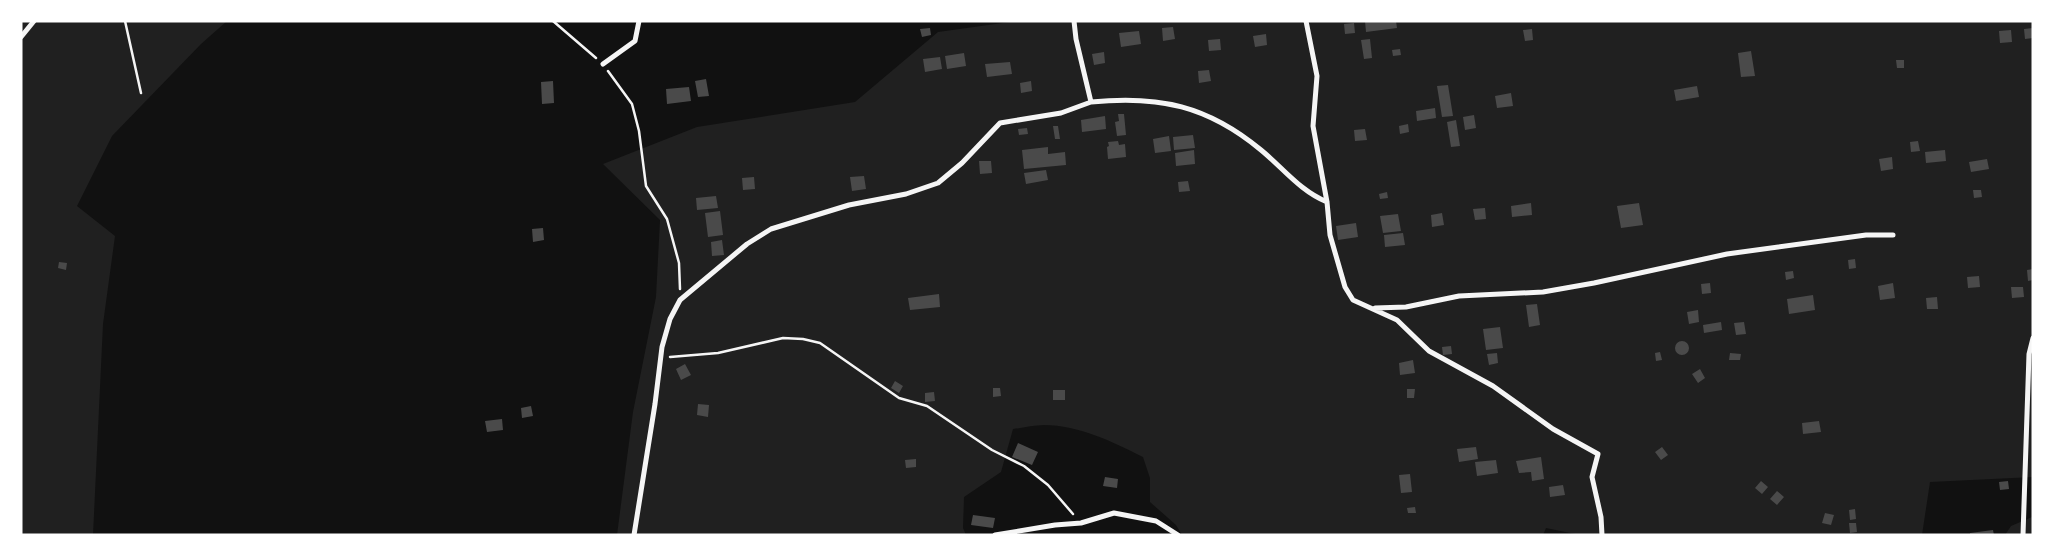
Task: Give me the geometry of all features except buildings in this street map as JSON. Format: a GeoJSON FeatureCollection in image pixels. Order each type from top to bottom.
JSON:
{"type":"FeatureCollection","features":[{"type":"Feature","properties":{"kind":"street"},"geometry":{"type":"LineString","coordinates":[[21,37],[34,21]]}},
{"type":"Feature","properties":{"kind":"street"},"geometry":{"type":"LineString","coordinates":[[603,64],[635,41],[639,21]]}},
{"type":"Feature","properties":{"kind":"street"},"geometry":{"type":"LineString","coordinates":[[1074,21],[1076,39],[1091,102]]}},
{"type":"Feature","properties":{"kind":"street"},"geometry":{"type":"LineString","coordinates":[[1306,21],[1316,76],[1313,126],[1327,202],[1330,235],[1345,288],[1353,300],[1397,320],[1429,351],[1493,386],[1553,429],[1598,454],[1592,477],[1601,517],[1602,535]]}},
{"type":"Feature","properties":{"kind":"street"},"geometry":{"type":"LineString","coordinates":[[634,535],[661,358],[670,319],[680,300],[747,244],[771,229],[849,205],[906,194],[938,183],[962,163],[1000,123],[1061,113],[1091,102],[1116,100],[1172,103],[1222,122],[1261,150],[1311,196],[1327,202]]}},
{"type":"Feature","properties":{"kind":"street"},"geometry":{"type":"LineString","coordinates":[[1372,308],[1406,307],[1459,296],[1543,292],[1594,284],[1728,254],[1866,235],[1893,235]]}},
{"type":"Feature","properties":{"kind":"street"},"geometry":{"type":"LineString","coordinates":[[2023,535],[2029,354],[2033,338]]}},
{"type":"Feature","properties":{"kind":"street"},"geometry":{"type":"LineString","coordinates":[[996,535],[1047,526],[1081,523],[1114,514],[1156,521],[1178,535]]}},
{"type":"Feature","properties":{"kind":"path"},"geometry":{"type":"LineString","coordinates":[[125,21],[141,93]]}},
{"type":"Feature","properties":{"kind":"path"},"geometry":{"type":"LineString","coordinates":[[553,21],[603,64],[632,104],[639,131],[646,186],[667,219],[679,263],[680,300]]}},
{"type":"Feature","properties":{"kind":"path"},"geometry":{"type":"LineString","coordinates":[[661,358],[718,353],[783,338],[803,339],[820,343],[899,398],[927,406],[992,450],[1024,466],[1048,485],[1081,523]]}},
{"type":"Feature","properties":{"kind":"shaded area"},"geometry":{"type":"Polygon","coordinates":[[[21,21],[227,21],[201,44],[112,136],[77,206],[115,236],[103,324],[93,535],[21,535],[21,21]]]}},
{"type":"Feature","properties":{"kind":"shaded area"},"geometry":{"type":"Polygon","coordinates":[[[1017,21],[2033,21],[2033,477],[1930,482],[1922,535],[1580,535],[1546,528],[1543,535],[1182,535],[1176,525],[1150,502],[1150,478],[1143,457],[1108,440],[1083,431],[1040,425],[1013,429],[1001,472],[964,497],[963,528],[966,535],[617,535],[633,412],[656,297],[660,220],[603,164],[697,127],[855,102],[938,32],[1017,21]]]}},
{"type":"Feature","properties":{"kind":"shaded area"},"geometry":{"type":"Polygon","coordinates":[[[2032,517],[2032,535],[2005,535],[2011,526],[2032,517]]]}}]}
